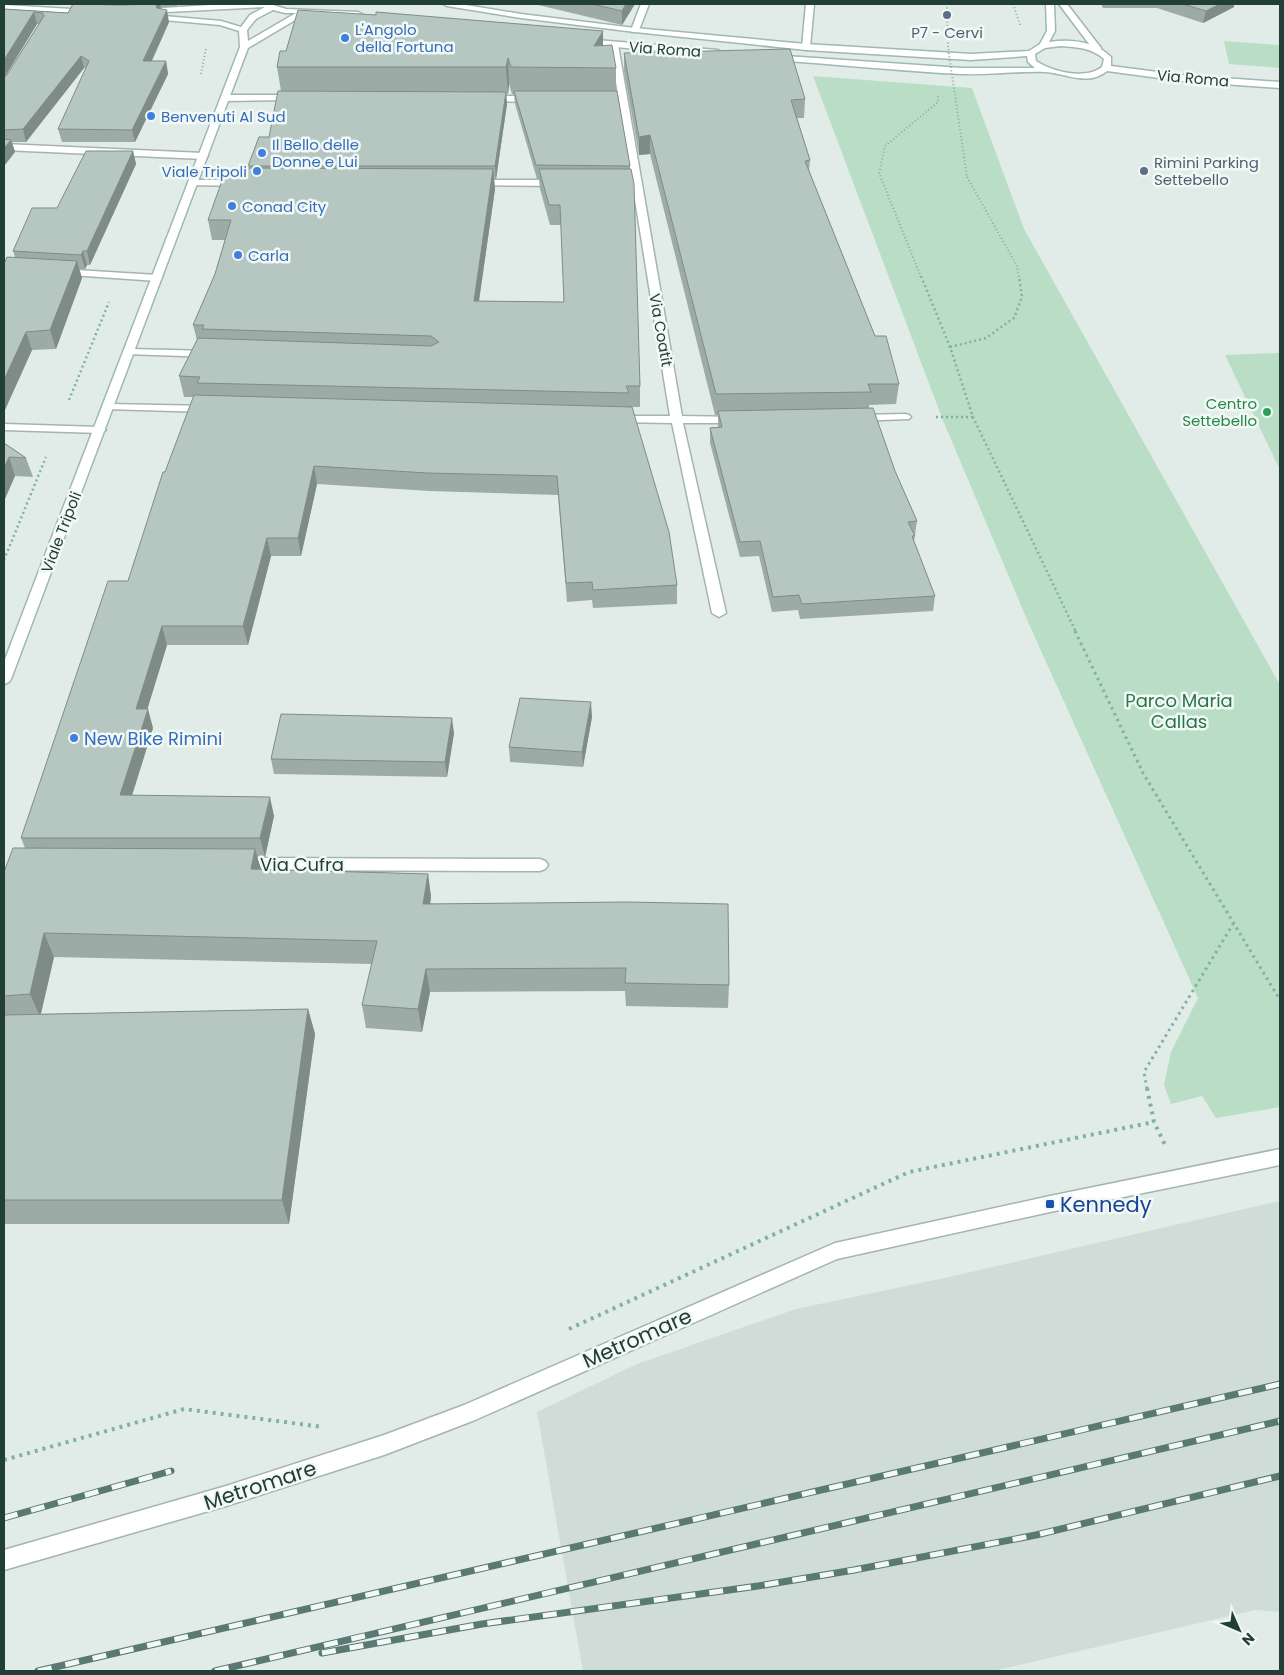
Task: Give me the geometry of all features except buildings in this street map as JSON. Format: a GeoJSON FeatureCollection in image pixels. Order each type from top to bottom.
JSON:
{"type":"FeatureCollection","features":[{"type":"Feature","properties":{"kind":"street"},"geometry":{"type":"LineString","coordinates":[[317,11],[342,4]]}},
{"type":"Feature","properties":{"kind":"street","name":"Via Roma"},"geometry":{"type":"LineString","coordinates":[[447,4],[521,16],[635,30],[806,47],[971,56],[1031,53]]}},
{"type":"Feature","properties":{"kind":"street"},"geometry":{"type":"LineString","coordinates":[[635,30],[645,4]]}},
{"type":"Feature","properties":{"kind":"street"},"geometry":{"type":"LineString","coordinates":[[806,47],[810,4]]}},
{"type":"Feature","properties":{"kind":"street"},"geometry":{"type":"LineString","coordinates":[[1043,46],[1051,31],[1050,4]]}},
{"type":"Feature","properties":{"kind":"street"},"geometry":{"type":"LineString","coordinates":[[763,56],[962,71],[1043,70],[1063,75],[1078,76],[1092,74],[1106,68],[1108,59],[1098,50],[1063,4]]}},
{"type":"Feature","properties":{"kind":"street"},"geometry":{"type":"LineString","coordinates":[[265,5],[244,30],[221,23],[141,13],[265,5],[285,12],[317,11],[367,15]]}},
{"type":"Feature","properties":{"kind":"street"},"geometry":{"type":"LineString","coordinates":[[4,7],[95,12]]}},
{"type":"Feature","properties":{"kind":"street"},"geometry":{"type":"LineString","coordinates":[[244,47],[304,12]]}},
{"type":"Feature","properties":{"kind":"street","name":"Viale Tripoli"},"geometry":{"type":"LineString","coordinates":[[4,679],[130,352],[244,47],[244,30]]}},
{"type":"Feature","properties":{"kind":"street","name":"Via Roma"},"geometry":{"type":"LineString","coordinates":[[576,41],[723,53]]}},
{"type":"Feature","properties":{"kind":"street"},"geometry":{"type":"LineString","coordinates":[[1043,70],[1032,62],[1031,53],[1043,46],[1071,44],[1098,50]]}},
{"type":"Feature","properties":{"kind":"street","name":"Via Coatit"},"geometry":{"type":"LineString","coordinates":[[614,45],[619,99],[632,184],[676,421],[719,613]]}},
{"type":"Feature","properties":{"kind":"street","name":"Via Roma"},"geometry":{"type":"LineString","coordinates":[[1106,68],[1181,78],[1280,85]]}},
{"type":"Feature","properties":{"kind":"street"},"geometry":{"type":"LineString","coordinates":[[225,98],[305,98]]}},
{"type":"Feature","properties":{"kind":"street"},"geometry":{"type":"LineString","coordinates":[[474,98],[544,99]]}},
{"type":"Feature","properties":{"kind":"street"},"geometry":{"type":"LineString","coordinates":[[4,147],[203,156]]}},
{"type":"Feature","properties":{"kind":"street"},"geometry":{"type":"LineString","coordinates":[[193,183],[252,183]]}},
{"type":"Feature","properties":{"kind":"street"},"geometry":{"type":"LineString","coordinates":[[469,183],[568,184]]}},
{"type":"Feature","properties":{"kind":"street"},"geometry":{"type":"LineString","coordinates":[[52,271],[157,278]]}},
{"type":"Feature","properties":{"kind":"street"},"geometry":{"type":"LineString","coordinates":[[130,352],[218,355]]}},
{"type":"Feature","properties":{"kind":"street"},"geometry":{"type":"LineString","coordinates":[[108,407],[223,409]]}},
{"type":"Feature","properties":{"kind":"street"},"geometry":{"type":"LineString","coordinates":[[846,418],[905,417]]}},
{"type":"Feature","properties":{"kind":"street"},"geometry":{"type":"LineString","coordinates":[[608,419],[676,421],[746,420]]}},
{"type":"Feature","properties":{"kind":"street"},"geometry":{"type":"LineString","coordinates":[[4,427],[100,430]]}},
{"type":"Feature","properties":{"kind":"street","name":"Via Cufra"},"geometry":{"type":"LineString","coordinates":[[222,864],[540,865]]}},
{"type":"Feature","properties":{"kind":"street","name":"Metromare"},"geometry":{"type":"LineString","coordinates":[[4,1560],[226,1496],[459,1417],[835,1251],[1050,1204],[1280,1157]]}},
{"type":"Feature","properties":{"kind":"path"},"geometry":{"type":"LineString","coordinates":[[947,4],[948,48],[967,177],[1017,266],[1022,297],[1014,318],[986,338],[950,348]]}},
{"type":"Feature","properties":{"kind":"path"},"geometry":{"type":"LineString","coordinates":[[201,77],[203,55]]}},
{"type":"Feature","properties":{"kind":"path"},"geometry":{"type":"LineString","coordinates":[[938,102],[885,146],[879,173],[950,348],[973,417],[1143,773],[1280,1000]]}},
{"type":"Feature","properties":{"kind":"path"},"geometry":{"type":"LineString","coordinates":[[4,560],[120,275]]}},
{"type":"Feature","properties":{"kind":"path"},"geometry":{"type":"LineString","coordinates":[[905,417],[973,417]]}},
{"type":"Feature","properties":{"kind":"path"},"geometry":{"type":"LineString","coordinates":[[1166,1148],[1154,1122],[1144,1072],[1233,924]]}},
{"type":"Feature","properties":{"kind":"path"},"geometry":{"type":"LineString","coordinates":[[560,1333],[908,1172],[1154,1122]]}},
{"type":"Feature","properties":{"kind":"path"},"geometry":{"type":"LineString","coordinates":[[4,1460],[184,1409],[331,1428]]}},
{"type":"Feature","properties":{"kind":"shaded area"},"geometry":{"type":"Polygon","coordinates":[[[1280,1201],[1280,1612],[1255,1610],[993,1671],[583,1671],[537,1412],[637,1364],[796,1309],[949,1277],[1280,1201]]]}},
{"type":"Feature","properties":{"kind":"green space"},"geometry":{"type":"Polygon","coordinates":[[[1224,41],[1280,45],[1280,68],[1229,64],[1224,41]]]}},
{"type":"Feature","properties":{"kind":"green space","name":"Parco Maria Callas"},"geometry":{"type":"Polygon","coordinates":[[[813,76],[972,88],[1024,229],[1280,685],[1280,1107],[1216,1118],[1202,1096],[1171,1104],[1164,1085],[1171,1052],[1198,998],[1028,622],[942,418],[813,76]]]}},
{"type":"Feature","properties":{"kind":"green space","name":"Centro Settebello"},"geometry":{"type":"Polygon","coordinates":[[[1280,353],[1280,470],[1225,355],[1280,353]]]}},
{"type":"Feature","properties":{"kind":"railway"},"geometry":{"type":"LineString","coordinates":[[38,1671],[1280,1384]]}},
{"type":"Feature","properties":{"kind":"railway"},"geometry":{"type":"LineString","coordinates":[[215,1671],[1280,1421]]}},
{"type":"Feature","properties":{"kind":"railway"},"geometry":{"type":"LineString","coordinates":[[4,1518],[171,1471]]}},
{"type":"Feature","properties":{"kind":"railway"},"geometry":{"type":"LineString","coordinates":[[322,1653],[482,1624],[758,1586],[854,1570],[1036,1535],[1280,1476]]}},
{"type":"Feature","properties":{"kind":"place","name":"P7 - Cervi"},"geometry":{"type":"Point","coordinates":[947,15]}},
{"type":"Feature","properties":{"kind":"place","name":"L'Angolo della Fortuna"},"geometry":{"type":"Point","coordinates":[345,38]}},
{"type":"Feature","properties":{"kind":"place","name":"Benvenuti Al Sud"},"geometry":{"type":"Point","coordinates":[151,116]}},
{"type":"Feature","properties":{"kind":"place","name":"Il Bello delle Donne e Lui"},"geometry":{"type":"Point","coordinates":[262,153]}},
{"type":"Feature","properties":{"kind":"place","name":"Viale Tripoli"},"geometry":{"type":"Point","coordinates":[257,171]}},
{"type":"Feature","properties":{"kind":"place","name":"Rimini Parking Settebello"},"geometry":{"type":"Point","coordinates":[1144,171]}},
{"type":"Feature","properties":{"kind":"place","name":"Conad City"},"geometry":{"type":"Point","coordinates":[232,206]}},
{"type":"Feature","properties":{"kind":"place","name":"Carla"},"geometry":{"type":"Point","coordinates":[238,255]}},
{"type":"Feature","properties":{"kind":"place","name":"Centro Settebello"},"geometry":{"type":"Point","coordinates":[1267,412]}},
{"type":"Feature","properties":{"kind":"place","name":"New Bike Rimini"},"geometry":{"type":"Point","coordinates":[74,738]}},
{"type":"Feature","properties":{"kind":"place","name":"Kennedy"},"geometry":{"type":"Point","coordinates":[1050,1204]}}]}
